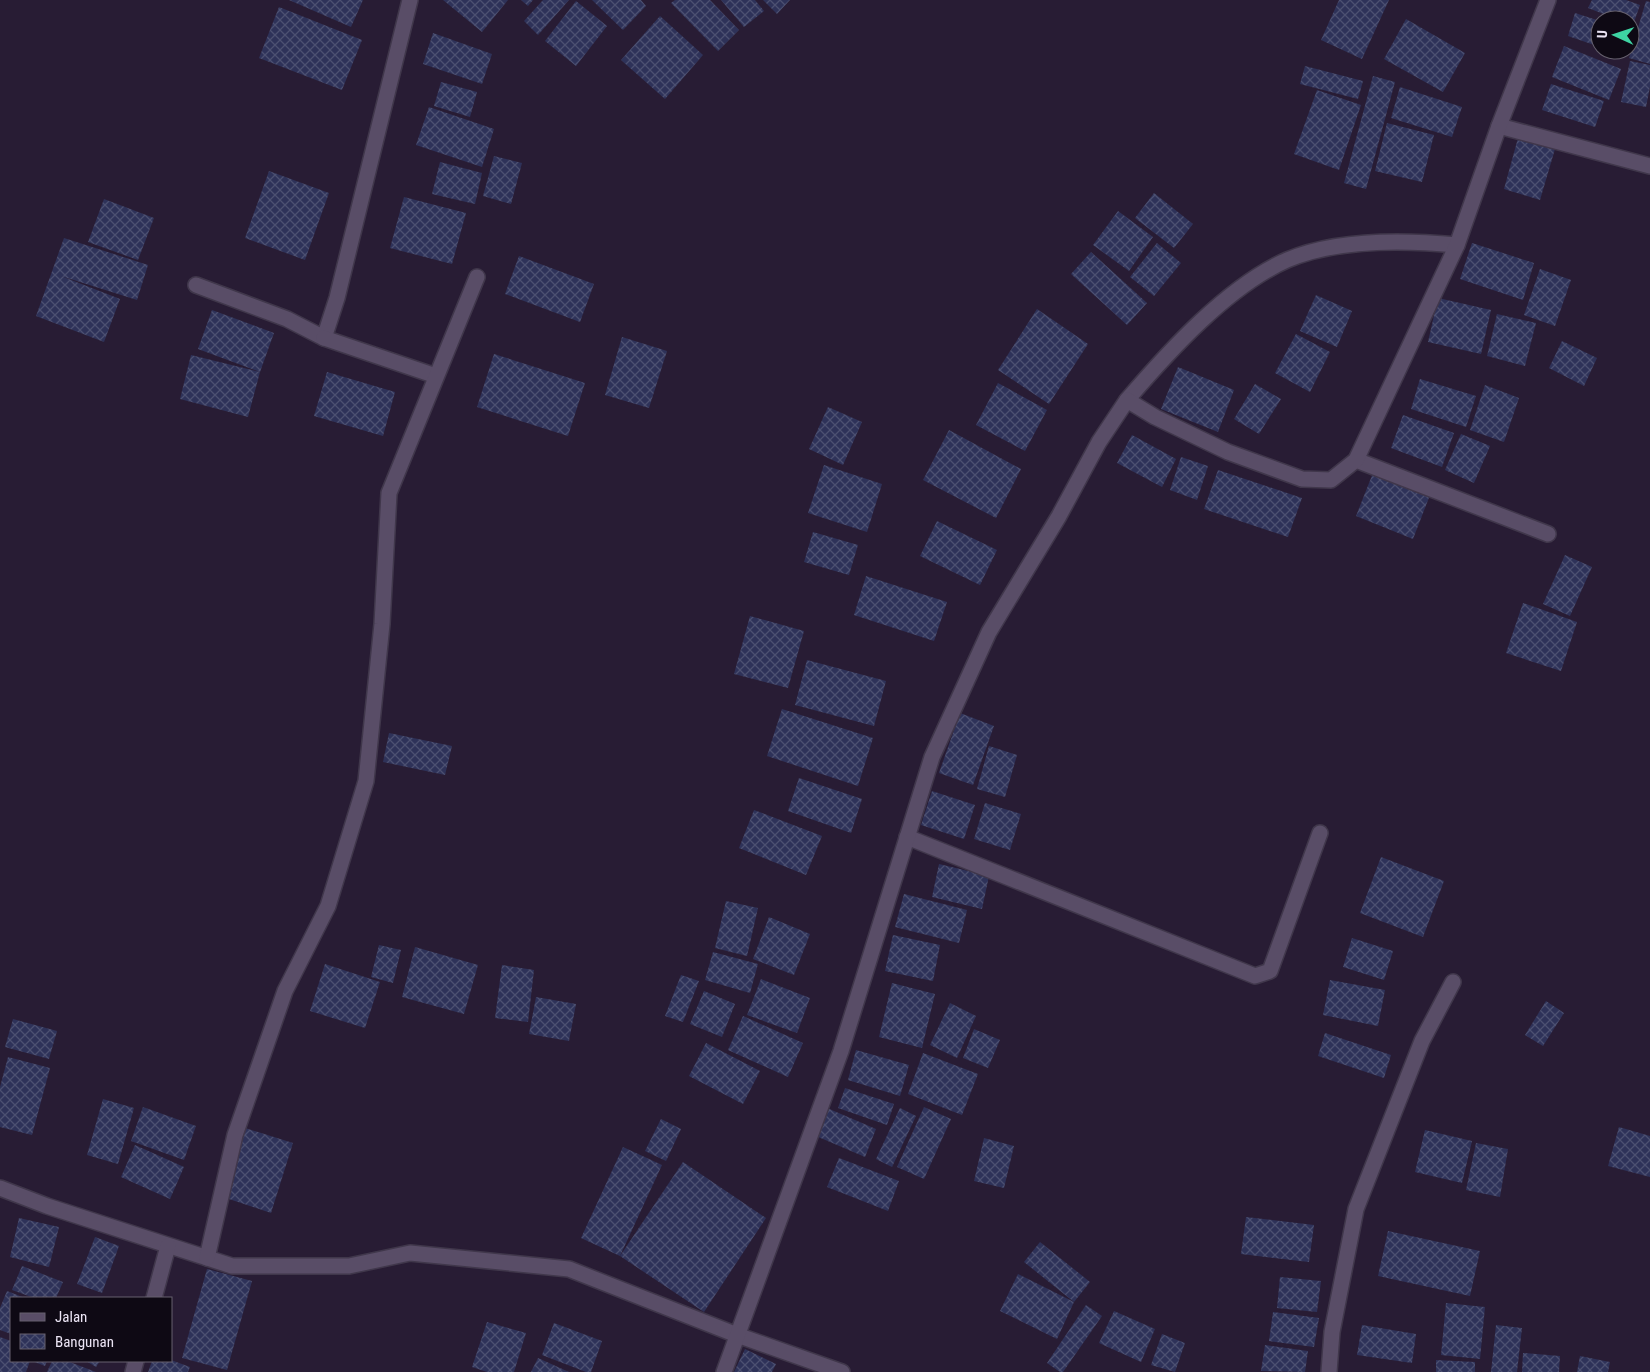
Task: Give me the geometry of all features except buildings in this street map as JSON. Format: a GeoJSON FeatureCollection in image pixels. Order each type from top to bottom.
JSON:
{"type":"FeatureCollection","features":[{"type":"Feature","properties":{"kind":"street"},"geometry":{"type":"LineString","coordinates":[[324,338],[337,298],[410,0]]}},
{"type":"Feature","properties":{"kind":"street"},"geometry":{"type":"LineString","coordinates":[[1127,400],[1155,417],[1228,452],[1302,479],[1331,480],[1356,460],[1457,244],[1499,126],[1548,0]]}},
{"type":"Feature","properties":{"kind":"street"},"geometry":{"type":"LineString","coordinates":[[1499,126],[1650,166]]}},
{"type":"Feature","properties":{"kind":"street"},"geometry":{"type":"LineString","coordinates":[[724,1372],[841,1051],[932,757],[989,632],[1059,516],[1099,442],[1127,400],[1167,353],[1231,296],[1259,276],[1287,260],[1316,251],[1367,243],[1417,241],[1457,244]]}},
{"type":"Feature","properties":{"kind":"street"},"geometry":{"type":"LineString","coordinates":[[207,1258],[235,1135],[285,991],[328,906],[366,782],[382,624],[388,493],[477,277]]}},
{"type":"Feature","properties":{"kind":"street"},"geometry":{"type":"LineString","coordinates":[[196,286],[287,319],[324,338],[436,376]]}},
{"type":"Feature","properties":{"kind":"street"},"geometry":{"type":"LineString","coordinates":[[1356,460],[1548,534]]}},
{"type":"Feature","properties":{"kind":"street"},"geometry":{"type":"LineString","coordinates":[[907,837],[1255,976],[1270,971],[1320,833]]}},
{"type":"Feature","properties":{"kind":"street"},"geometry":{"type":"LineString","coordinates":[[1329,1372],[1332,1332],[1356,1209],[1422,1042],[1453,982]]}},
{"type":"Feature","properties":{"kind":"street"},"geometry":{"type":"LineString","coordinates":[[0,1188],[47,1206],[232,1266],[349,1266],[410,1253],[569,1269],[737,1335],[842,1372]]}},
{"type":"Feature","properties":{"kind":"street"},"geometry":{"type":"LineString","coordinates":[[154,1297],[168,1246]]}}]}
